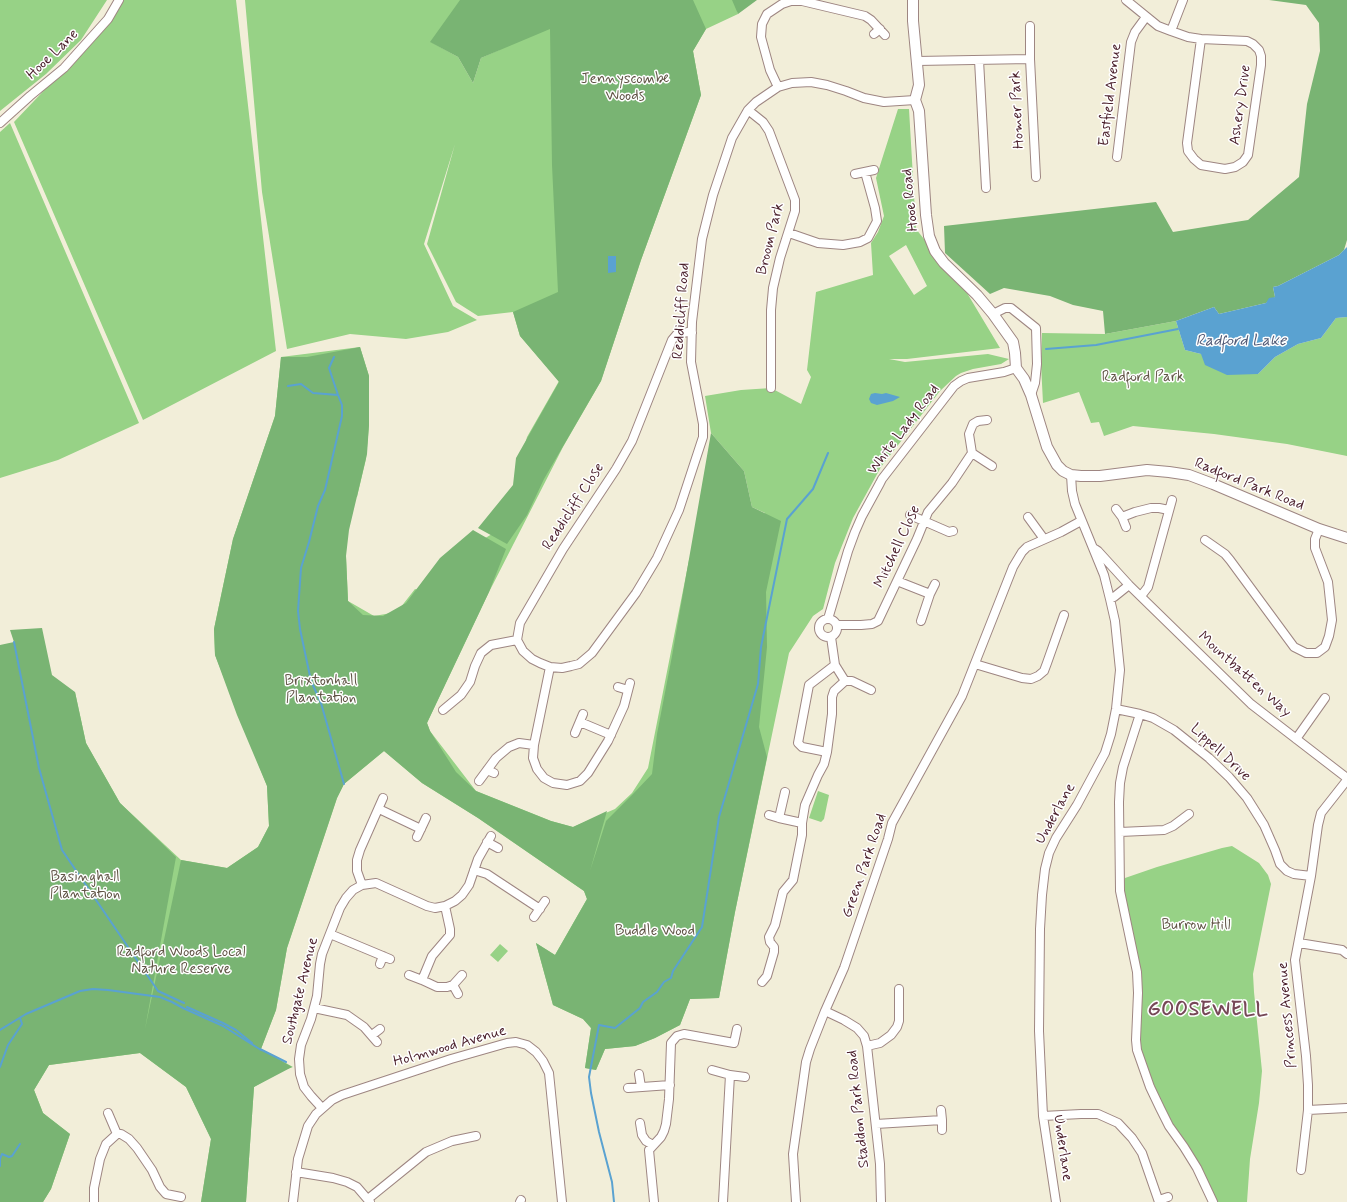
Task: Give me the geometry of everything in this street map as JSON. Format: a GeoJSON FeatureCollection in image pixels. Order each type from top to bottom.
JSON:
{"type":"FeatureCollection","features":[{"type":"Feature","properties":{"kind":"street","name":"Hooe Lane"},"geometry":{"type":"LineString","coordinates":[[0,123],[64,68],[108,19],[119,0]]}},
{"type":"Feature","properties":{"kind":"street","name":"Hooe Road"},"geometry":{"type":"LineString","coordinates":[[913,0],[918,87],[915,100],[918,111],[926,216],[929,236],[935,250],[944,264],[977,295],[1013,342],[1016,368]]}},
{"type":"Feature","properties":{"kind":"street"},"geometry":{"type":"LineString","coordinates":[[1126,0],[1158,26],[1188,37],[1201,39]]}},
{"type":"Feature","properties":{"kind":"street"},"geometry":{"type":"LineString","coordinates":[[1171,31],[1183,0]]}},
{"type":"Feature","properties":{"kind":"street"},"geometry":{"type":"LineString","coordinates":[[778,87],[770,70],[761,37],[762,24],[768,14],[782,4],[791,1],[802,1],[865,16],[880,32]]}},
{"type":"Feature","properties":{"kind":"street","name":"Eastfield Avenue"},"geometry":{"type":"LineString","coordinates":[[1118,157],[1131,42],[1135,32],[1146,16]]}},
{"type":"Feature","properties":{"kind":"street"},"geometry":{"type":"LineString","coordinates":[[1030,26],[1030,59]]}},
{"type":"Feature","properties":{"kind":"street","name":"Ashery Drive"},"geometry":{"type":"LineString","coordinates":[[1201,39],[1247,41],[1259,50],[1261,56],[1262,65],[1248,155],[1243,162],[1235,167],[1225,169],[1201,165],[1188,151],[1187,143],[1201,39]]}},
{"type":"Feature","properties":{"kind":"street","name":"Homer Park"},"geometry":{"type":"LineString","coordinates":[[917,61],[1030,59],[1036,177]]}},
{"type":"Feature","properties":{"kind":"street"},"geometry":{"type":"LineString","coordinates":[[979,60],[986,188]]}},
{"type":"Feature","properties":{"kind":"street","name":"Reddicliff Road"},"geometry":{"type":"LineString","coordinates":[[550,667],[562,668],[578,664],[592,653],[618,620],[640,587],[679,510],[703,437],[703,424],[691,362],[692,333],[700,255],[707,217],[720,172],[732,138],[748,110],[756,102],[778,87],[792,83],[811,82],[828,85],[864,98],[884,102],[915,100]]}},
{"type":"Feature","properties":{"kind":"street","name":"Broom Park"},"geometry":{"type":"LineString","coordinates":[[748,110],[763,122],[770,131],[795,200],[795,211],[780,258],[773,288],[768,376],[771,388]]}},
{"type":"Feature","properties":{"kind":"street"},"geometry":{"type":"LineString","coordinates":[[855,174],[874,170]]}},
{"type":"Feature","properties":{"kind":"street"},"geometry":{"type":"LineString","coordinates":[[789,232],[818,243],[843,245],[860,242],[868,238],[876,221],[875,208],[865,172]]}},
{"type":"Feature","properties":{"kind":"street"},"geometry":{"type":"LineString","coordinates":[[993,314],[1005,308],[1011,308],[1036,328],[1037,364],[1035,383],[1031,396]]}},
{"type":"Feature","properties":{"kind":"street","name":"Reddicliff Close"},"geometry":{"type":"LineString","coordinates":[[517,640],[520,623],[544,580],[616,469],[632,441],[672,340],[677,334],[688,332],[692,333]]}},
{"type":"Feature","properties":{"kind":"street"},"geometry":{"type":"LineString","coordinates":[[1016,368],[1024,378],[1047,447],[1057,465],[1063,471],[1072,475]]}},
{"type":"Feature","properties":{"kind":"street","name":"White Lady Road"},"geometry":{"type":"LineString","coordinates":[[831,637],[821,634],[819,628],[821,622],[828,619],[855,532],[882,478],[954,386],[968,378],[1004,372],[1016,368]]}},
{"type":"Feature","properties":{"kind":"street"},"geometry":{"type":"LineString","coordinates":[[987,420],[978,421],[973,424],[969,434],[972,453],[992,466]]}},
{"type":"Feature","properties":{"kind":"street","name":"Mitchell Close"},"geometry":{"type":"LineString","coordinates":[[837,625],[872,624],[878,621],[928,512],[952,483],[972,453]]}},
{"type":"Feature","properties":{"kind":"street","name":"Radford Park Road"},"geometry":{"type":"LineString","coordinates":[[1072,475],[1100,476],[1147,470],[1189,476],[1213,484],[1319,529],[1347,538]]}},
{"type":"Feature","properties":{"kind":"street","name":"Underlane"},"geometry":{"type":"LineString","coordinates":[[1056,1202],[1043,1116],[1040,1067],[1038,993],[1042,895],[1045,869],[1049,853],[1056,838],[1077,805],[1105,752],[1111,734],[1116,709],[1120,670],[1115,621],[1110,599],[1104,575],[1081,521],[1072,492],[1072,475]]}},
{"type":"Feature","properties":{"kind":"street"},"geometry":{"type":"LineString","coordinates":[[1141,596],[1148,587],[1172,500]]}},
{"type":"Feature","properties":{"kind":"street"},"geometry":{"type":"LineString","coordinates":[[1122,517],[1151,508],[1169,510]]}},
{"type":"Feature","properties":{"kind":"street"},"geometry":{"type":"LineString","coordinates":[[1116,509],[1122,517],[1126,528]]}},
{"type":"Feature","properties":{"kind":"street"},"geometry":{"type":"LineString","coordinates":[[910,515],[949,532],[953,531]]}},
{"type":"Feature","properties":{"kind":"street"},"geometry":{"type":"LineString","coordinates":[[1028,517],[1044,539]]}},
{"type":"Feature","properties":{"kind":"street","name":"Green Park Road"},"geometry":{"type":"LineString","coordinates":[[796,1202],[793,1154],[799,1102],[806,1062],[825,1011],[844,968],[888,839],[892,823],[962,696],[1013,567],[1022,552],[1027,546],[1061,532],[1081,521]]}},
{"type":"Feature","properties":{"kind":"street"},"geometry":{"type":"LineString","coordinates":[[1205,540],[1225,554],[1230,560],[1294,647],[1306,653],[1317,653],[1325,647],[1332,620],[1328,582],[1315,548],[1315,539],[1319,529]]}},
{"type":"Feature","properties":{"kind":"street","name":"Mountbatten Way"},"geometry":{"type":"LineString","coordinates":[[1093,548],[1098,551],[1129,585],[1251,704],[1347,779]]}},
{"type":"Feature","properties":{"kind":"street"},"geometry":{"type":"LineString","coordinates":[[897,581],[930,594]]}},
{"type":"Feature","properties":{"kind":"street"},"geometry":{"type":"LineString","coordinates":[[921,621],[935,584]]}},
{"type":"Feature","properties":{"kind":"street"},"geometry":{"type":"LineString","coordinates":[[1110,599],[1129,585]]}},
{"type":"Feature","properties":{"kind":"street"},"geometry":{"type":"LineString","coordinates":[[975,664],[1031,680],[1044,671],[1064,628],[1064,615]]}},
{"type":"Feature","properties":{"kind":"street"},"geometry":{"type":"LineString","coordinates":[[828,619],[834,621],[837,625],[836,633],[831,637],[835,665],[845,681]]}},
{"type":"Feature","properties":{"kind":"street"},"geometry":{"type":"LineString","coordinates":[[444,710],[461,695],[470,682],[481,653],[491,645],[517,640],[523,650],[532,659],[550,667],[534,745],[534,758],[537,769],[544,778],[553,783],[567,785],[580,781],[588,774],[611,735],[624,706],[629,686],[618,687]]}},
{"type":"Feature","properties":{"kind":"street"},"geometry":{"type":"LineString","coordinates":[[827,752],[802,747],[798,743],[809,685],[835,665]]}},
{"type":"Feature","properties":{"kind":"street"},"geometry":{"type":"LineString","coordinates":[[762,982],[767,976],[774,952],[774,947],[770,942],[769,937],[775,925],[783,892],[793,880],[802,835],[805,805],[824,764],[827,752],[832,714],[832,697],[834,691],[845,681],[852,681],[871,690]]}},
{"type":"Feature","properties":{"kind":"street"},"geometry":{"type":"LineString","coordinates":[[1296,739],[1325,704]]}},
{"type":"Feature","properties":{"kind":"street","name":"Lippell Drive"},"geometry":{"type":"LineString","coordinates":[[1116,709],[1153,718],[1174,730],[1203,753],[1229,777],[1247,798],[1264,826],[1280,864],[1287,871],[1294,874],[1311,876]]}},
{"type":"Feature","properties":{"kind":"street"},"geometry":{"type":"LineString","coordinates":[[575,733],[583,714]]}},
{"type":"Feature","properties":{"kind":"street"},"geometry":{"type":"LineString","coordinates":[[1140,714],[1123,768],[1119,802],[1120,892],[1137,972],[1137,1050],[1150,1087],[1160,1108],[1169,1126],[1184,1146],[1197,1168],[1213,1202]]}},
{"type":"Feature","properties":{"kind":"street"},"geometry":{"type":"LineString","coordinates":[[580,722],[611,735]]}},
{"type":"Feature","properties":{"kind":"street"},"geometry":{"type":"LineString","coordinates":[[480,781],[491,772],[496,758],[509,747],[519,743],[534,745]]}},
{"type":"Feature","properties":{"kind":"street","name":"Princess Avenue"},"geometry":{"type":"LineString","coordinates":[[1299,1165],[1308,1110],[1306,1056],[1295,960],[1321,813],[1347,779]]}},
{"type":"Feature","properties":{"kind":"street"},"geometry":{"type":"LineString","coordinates":[[779,818],[785,792]]}},
{"type":"Feature","properties":{"kind":"street"},"geometry":{"type":"LineString","coordinates":[[383,798],[360,850],[357,871],[362,885],[376,883],[427,906],[435,908],[445,906],[455,901],[462,895],[469,885],[478,859],[489,839],[498,848]]}},
{"type":"Feature","properties":{"kind":"street"},"geometry":{"type":"LineString","coordinates":[[379,809],[421,829]]}},
{"type":"Feature","properties":{"kind":"street"},"geometry":{"type":"LineString","coordinates":[[1120,832],[1164,830],[1173,826],[1189,814]]}},
{"type":"Feature","properties":{"kind":"street"},"geometry":{"type":"LineString","coordinates":[[769,815],[802,823]]}},
{"type":"Feature","properties":{"kind":"street"},"geometry":{"type":"LineString","coordinates":[[417,837],[426,818]]}},
{"type":"Feature","properties":{"kind":"street"},"geometry":{"type":"LineString","coordinates":[[474,870],[492,877],[540,908]]}},
{"type":"Feature","properties":{"kind":"street","name":"Southgate Avenue"},"geometry":{"type":"LineString","coordinates":[[322,1108],[310,1096],[304,1087],[300,1074],[299,1059],[301,1045],[314,1008],[317,996],[320,964],[330,934],[340,908],[346,898],[353,890],[362,885]]}},
{"type":"Feature","properties":{"kind":"street"},"geometry":{"type":"LineString","coordinates":[[534,917],[545,901]]}},
{"type":"Feature","properties":{"kind":"street"},"geometry":{"type":"LineString","coordinates":[[422,980],[432,956],[450,935],[445,906]]}},
{"type":"Feature","properties":{"kind":"street"},"geometry":{"type":"LineString","coordinates":[[330,934],[384,960]]}},
{"type":"Feature","properties":{"kind":"street"},"geometry":{"type":"LineString","coordinates":[[1299,943],[1342,950],[1347,954]]}},
{"type":"Feature","properties":{"kind":"street"},"geometry":{"type":"LineString","coordinates":[[409,975],[437,987],[454,985],[462,975]]}},
{"type":"Feature","properties":{"kind":"street"},"geometry":{"type":"LineString","coordinates":[[454,985],[458,994]]}},
{"type":"Feature","properties":{"kind":"street"},"geometry":{"type":"LineString","coordinates":[[867,1046],[880,1043],[891,1035],[897,1027],[903,1000],[899,989]]}},
{"type":"Feature","properties":{"kind":"street"},"geometry":{"type":"LineString","coordinates":[[314,1008],[347,1016],[356,1020],[374,1038],[380,1029]]}},
{"type":"Feature","properties":{"kind":"street","name":"Staddon Park Road"},"geometry":{"type":"LineString","coordinates":[[825,1011],[858,1028],[864,1036],[867,1046],[880,1164],[881,1202]]}},
{"type":"Feature","properties":{"kind":"street"},"geometry":{"type":"LineString","coordinates":[[654,1202],[648,1150],[661,1137],[666,1126],[670,1085],[671,1043],[677,1036],[684,1034],[734,1043],[737,1029]]}},
{"type":"Feature","properties":{"kind":"street","name":"Holmwood Avenue"},"geometry":{"type":"LineString","coordinates":[[293,1202],[296,1172],[303,1140],[308,1126],[316,1114],[332,1100],[342,1095],[451,1059],[507,1043],[516,1042],[527,1046],[536,1052],[543,1061],[549,1074],[562,1202]]}},
{"type":"Feature","properties":{"kind":"street"},"geometry":{"type":"LineString","coordinates":[[712,1070],[745,1077]]}},
{"type":"Feature","properties":{"kind":"street"},"geometry":{"type":"LineString","coordinates":[[639,1074],[642,1087]]}},
{"type":"Feature","properties":{"kind":"street"},"geometry":{"type":"LineString","coordinates":[[723,1202],[730,1074]]}},
{"type":"Feature","properties":{"kind":"street"},"geometry":{"type":"LineString","coordinates":[[628,1088],[670,1085]]}},
{"type":"Feature","properties":{"kind":"street"},"geometry":{"type":"LineString","coordinates":[[1308,1110],[1347,1108]]}},
{"type":"Feature","properties":{"kind":"street"},"geometry":{"type":"LineString","coordinates":[[941,1110],[942,1130]]}},
{"type":"Feature","properties":{"kind":"street"},"geometry":{"type":"LineString","coordinates":[[108,1113],[117,1134],[126,1137],[137,1148],[152,1170],[160,1187],[166,1194],[181,1197]]}},
{"type":"Feature","properties":{"kind":"street"},"geometry":{"type":"LineString","coordinates":[[1043,1116],[1098,1114],[1118,1123],[1132,1138],[1142,1153],[1159,1201],[1168,1197]]}},
{"type":"Feature","properties":{"kind":"street"},"geometry":{"type":"LineString","coordinates":[[876,1124],[942,1120]]}},
{"type":"Feature","properties":{"kind":"street"},"geometry":{"type":"LineString","coordinates":[[640,1122],[642,1135],[646,1141],[653,1145]]}},
{"type":"Feature","properties":{"kind":"street"},"geometry":{"type":"LineString","coordinates":[[94,1202],[94,1188],[100,1160],[106,1144],[117,1134]]}},
{"type":"Feature","properties":{"kind":"street"},"geometry":{"type":"LineString","coordinates":[[296,1172],[333,1178],[347,1182],[356,1187],[369,1201],[426,1152],[452,1141],[476,1136]]}},
{"type":"Feature","properties":{"kind":"green space"},"geometry":{"type":"Polygon","coordinates":[[[0,0],[107,0],[81,40],[46,74],[0,111],[0,0]]]}},
{"type":"Feature","properties":{"kind":"green space"},"geometry":{"type":"Polygon","coordinates":[[[122,0],[236,0],[276,351],[143,420],[14,122],[111,20],[122,0]]]}},
{"type":"Feature","properties":{"kind":"green space","name":"Radford Woods Local Nature Reserve"},"geometry":{"type":"Polygon","coordinates":[[[245,0],[753,0],[737,10],[738,14],[706,29],[693,51],[701,95],[641,260],[601,381],[563,447],[489,592],[427,723],[430,731],[476,791],[551,821],[573,827],[615,809],[632,793],[648,768],[689,560],[761,526],[765,513],[752,507],[744,471],[711,433],[705,396],[741,390],[771,388],[801,404],[811,377],[807,370],[816,292],[873,275],[871,243],[878,232],[884,216],[876,178],[898,109],[909,109],[916,229],[967,293],[1000,348],[907,359],[889,359],[905,362],[988,354],[1009,359],[1001,364],[973,369],[956,376],[940,391],[881,467],[853,518],[835,563],[823,609],[813,616],[789,653],[735,912],[719,998],[690,999],[680,1025],[655,1038],[635,1046],[605,1049],[596,1070],[585,1068],[591,1028],[583,1019],[553,1005],[536,943],[555,955],[587,899],[584,891],[478,818],[422,783],[384,751],[344,784],[337,798],[287,948],[276,1010],[261,1049],[293,1067],[281,1071],[254,1087],[246,1202],[201,1202],[211,1139],[186,1087],[140,1053],[49,1065],[34,1090],[43,1113],[70,1134],[51,1189],[43,1202],[0,1202],[0,893],[75,692],[86,743],[120,803],[181,860],[227,868],[258,847],[269,826],[267,786],[215,655],[214,629],[233,539],[275,416],[281,357],[360,347],[369,376],[369,425],[366,459],[357,497],[326,494],[346,556],[348,601],[374,616],[397,612],[415,589],[428,593],[482,540],[502,528],[527,437],[559,381],[520,336],[513,312],[478,316],[456,302],[427,244],[455,144],[424,244],[453,306],[477,320],[448,332],[406,339],[350,334],[287,349],[262,192],[245,0]],[[431,42],[458,57],[473,83],[481,58],[499,50],[431,42]],[[906,245],[889,256],[914,295],[927,286],[906,245]]]}},
{"type":"Feature","properties":{"kind":"green space","name":"Jennyscombe Woods"},"geometry":{"type":"Polygon","coordinates":[[[460,0],[693,0],[706,29],[693,51],[701,95],[641,260],[601,381],[544,479],[527,515],[507,544],[478,528],[513,485],[516,458],[559,382],[520,336],[513,312],[558,292],[552,165],[550,29],[481,58],[473,83],[458,57],[430,42],[460,0]]]}},
{"type":"Feature","properties":{"kind":"green space"},"geometry":{"type":"Polygon","coordinates":[[[732,0],[757,0],[738,14],[732,0]]]}},
{"type":"Feature","properties":{"kind":"green space"},"geometry":{"type":"Polygon","coordinates":[[[1269,0],[1347,0],[1347,240],[1344,250],[1339,255],[1278,286],[1273,287],[1275,297],[1266,303],[1219,314],[1214,307],[1176,321],[1105,334],[1103,311],[1073,305],[1050,296],[1004,288],[990,294],[945,253],[944,226],[1156,202],[1173,232],[1248,220],[1299,177],[1307,104],[1320,51],[1319,23],[1306,5],[1269,0]]]}},
{"type":"Feature","properties":{"kind":"green space"},"geometry":{"type":"Polygon","coordinates":[[[10,123],[139,423],[58,460],[0,478],[0,132],[10,123]]]}},
{"type":"Feature","properties":{"kind":"green space","name":"Radford Park"},"geometry":{"type":"Polygon","coordinates":[[[1347,317],[1347,456],[1287,444],[1214,434],[1133,426],[1104,436],[1099,422],[1091,423],[1079,392],[1043,403],[1041,364],[1042,333],[1105,334],[1176,321],[1185,350],[1258,374],[1275,357],[1298,344],[1321,338],[1336,318],[1347,317]]]}},
{"type":"Feature","properties":{"kind":"green space","name":"Radford Woods Local Nature Reserve"},"geometry":{"type":"Polygon","coordinates":[[[360,347],[369,376],[369,425],[367,454],[349,530],[346,556],[348,601],[363,615],[383,616],[406,603],[440,558],[473,530],[506,549],[489,592],[427,723],[430,731],[456,772],[476,791],[551,821],[573,827],[607,811],[590,871],[606,821],[652,774],[657,734],[711,433],[744,471],[752,507],[781,521],[766,592],[767,647],[759,727],[767,757],[719,998],[690,999],[680,1025],[655,1038],[635,1046],[605,1049],[596,1070],[585,1068],[591,1028],[583,1019],[553,1005],[536,943],[555,955],[587,899],[584,891],[478,818],[422,783],[384,751],[344,784],[337,798],[287,948],[276,1010],[261,1049],[292,1067],[254,1087],[246,1202],[201,1202],[211,1139],[186,1087],[140,1053],[49,1065],[34,1090],[43,1113],[70,1134],[51,1189],[43,1202],[0,1202],[0,645],[14,642],[10,630],[42,628],[52,675],[75,692],[86,743],[120,803],[176,857],[145,1029],[181,860],[227,868],[258,847],[269,826],[267,786],[237,715],[215,655],[214,629],[233,539],[275,416],[281,357],[307,357],[360,347]]]}},
{"type":"Feature","properties":{"kind":"green space"},"geometry":{"type":"Polygon","coordinates":[[[818,791],[829,795],[824,819],[821,822],[809,818],[818,791]]]}},
{"type":"Feature","properties":{"kind":"green space","name":"Burrow Hill"},"geometry":{"type":"Polygon","coordinates":[[[1232,846],[1259,863],[1268,875],[1271,884],[1253,974],[1262,1071],[1259,1103],[1250,1159],[1247,1202],[1215,1202],[1160,1101],[1140,1050],[1140,1008],[1122,885],[1125,878],[1157,867],[1232,846]]]}},
{"type":"Feature","properties":{"kind":"green space"},"geometry":{"type":"Polygon","coordinates":[[[500,944],[508,951],[498,962],[490,955],[500,944]]]}},
{"type":"Feature","properties":{"kind":"water","name":"Radford Lake"},"geometry":{"type":"Polygon","coordinates":[[[1347,247],[1347,317],[1336,318],[1321,338],[1298,344],[1275,357],[1258,374],[1227,375],[1205,365],[1201,354],[1185,350],[1176,321],[1214,307],[1219,314],[1266,303],[1269,298],[1275,297],[1273,287],[1278,286],[1339,255],[1347,247]]]}},
{"type":"Feature","properties":{"kind":"water"},"geometry":{"type":"Polygon","coordinates":[[[608,256],[616,256],[616,272],[608,273],[608,256]]]}},
{"type":"Feature","properties":{"kind":"water"},"geometry":{"type":"Polygon","coordinates":[[[886,393],[900,397],[893,401],[877,405],[871,403],[869,399],[871,394],[886,393]]]}},
{"type":"Feature","properties":{"kind":"waterway"},"geometry":{"type":"LineString","coordinates":[[1046,349],[1096,345],[1178,329]]}},
{"type":"Feature","properties":{"kind":"waterway"},"geometry":{"type":"LineString","coordinates":[[334,357],[329,368],[342,405],[342,416],[325,490],[318,506],[301,568],[298,611],[300,629],[311,681],[321,703],[344,784]]}},
{"type":"Feature","properties":{"kind":"waterway"},"geometry":{"type":"LineString","coordinates":[[288,386],[301,384],[313,393],[338,395]]}},
{"type":"Feature","properties":{"kind":"waterway"},"geometry":{"type":"LineString","coordinates":[[614,1202],[612,1182],[599,1132],[589,1077],[599,1025],[615,1028],[640,1008],[643,1002],[657,992],[664,982],[671,978],[673,971],[702,927],[719,817],[758,684],[761,647],[787,519],[813,489],[828,453]]}},
{"type":"Feature","properties":{"kind":"waterway"},"geometry":{"type":"LineString","coordinates":[[14,642],[39,768],[62,850],[158,991],[184,1003]]}},
{"type":"Feature","properties":{"kind":"waterway"},"geometry":{"type":"LineString","coordinates":[[0,1030],[26,1014],[80,991],[93,989],[108,990],[160,997],[223,1026],[261,1050]]}},
{"type":"Feature","properties":{"kind":"waterway"},"geometry":{"type":"LineString","coordinates":[[187,1007],[236,1030],[252,1043]]}},
{"type":"Feature","properties":{"kind":"waterway"},"geometry":{"type":"LineString","coordinates":[[0,1067],[8,1045],[22,1024],[20,1018]]}},
{"type":"Feature","properties":{"kind":"waterway"},"geometry":{"type":"LineString","coordinates":[[260,1049],[286,1062]]}},
{"type":"Feature","properties":{"kind":"waterway"},"geometry":{"type":"LineString","coordinates":[[0,1166],[2,1154],[9,1157],[12,1156],[20,1144]]}},
{"type":"Feature","properties":{"kind":"district","name":"GOOSEWELL"},"geometry":{"type":"Point","coordinates":[1208,1011]}},
{"type":"Feature","properties":{"kind":"park label","name":"Brixtonhall Plantation"},"geometry":{"type":"Point","coordinates":[321,690]}},
{"type":"Feature","properties":{"kind":"park label","name":"Basinghall Plantation"},"geometry":{"type":"Point","coordinates":[85,886]}},
{"type":"Feature","properties":{"kind":"park label","name":"Buddle Wood"},"geometry":{"type":"Point","coordinates":[655,932]}}]}
